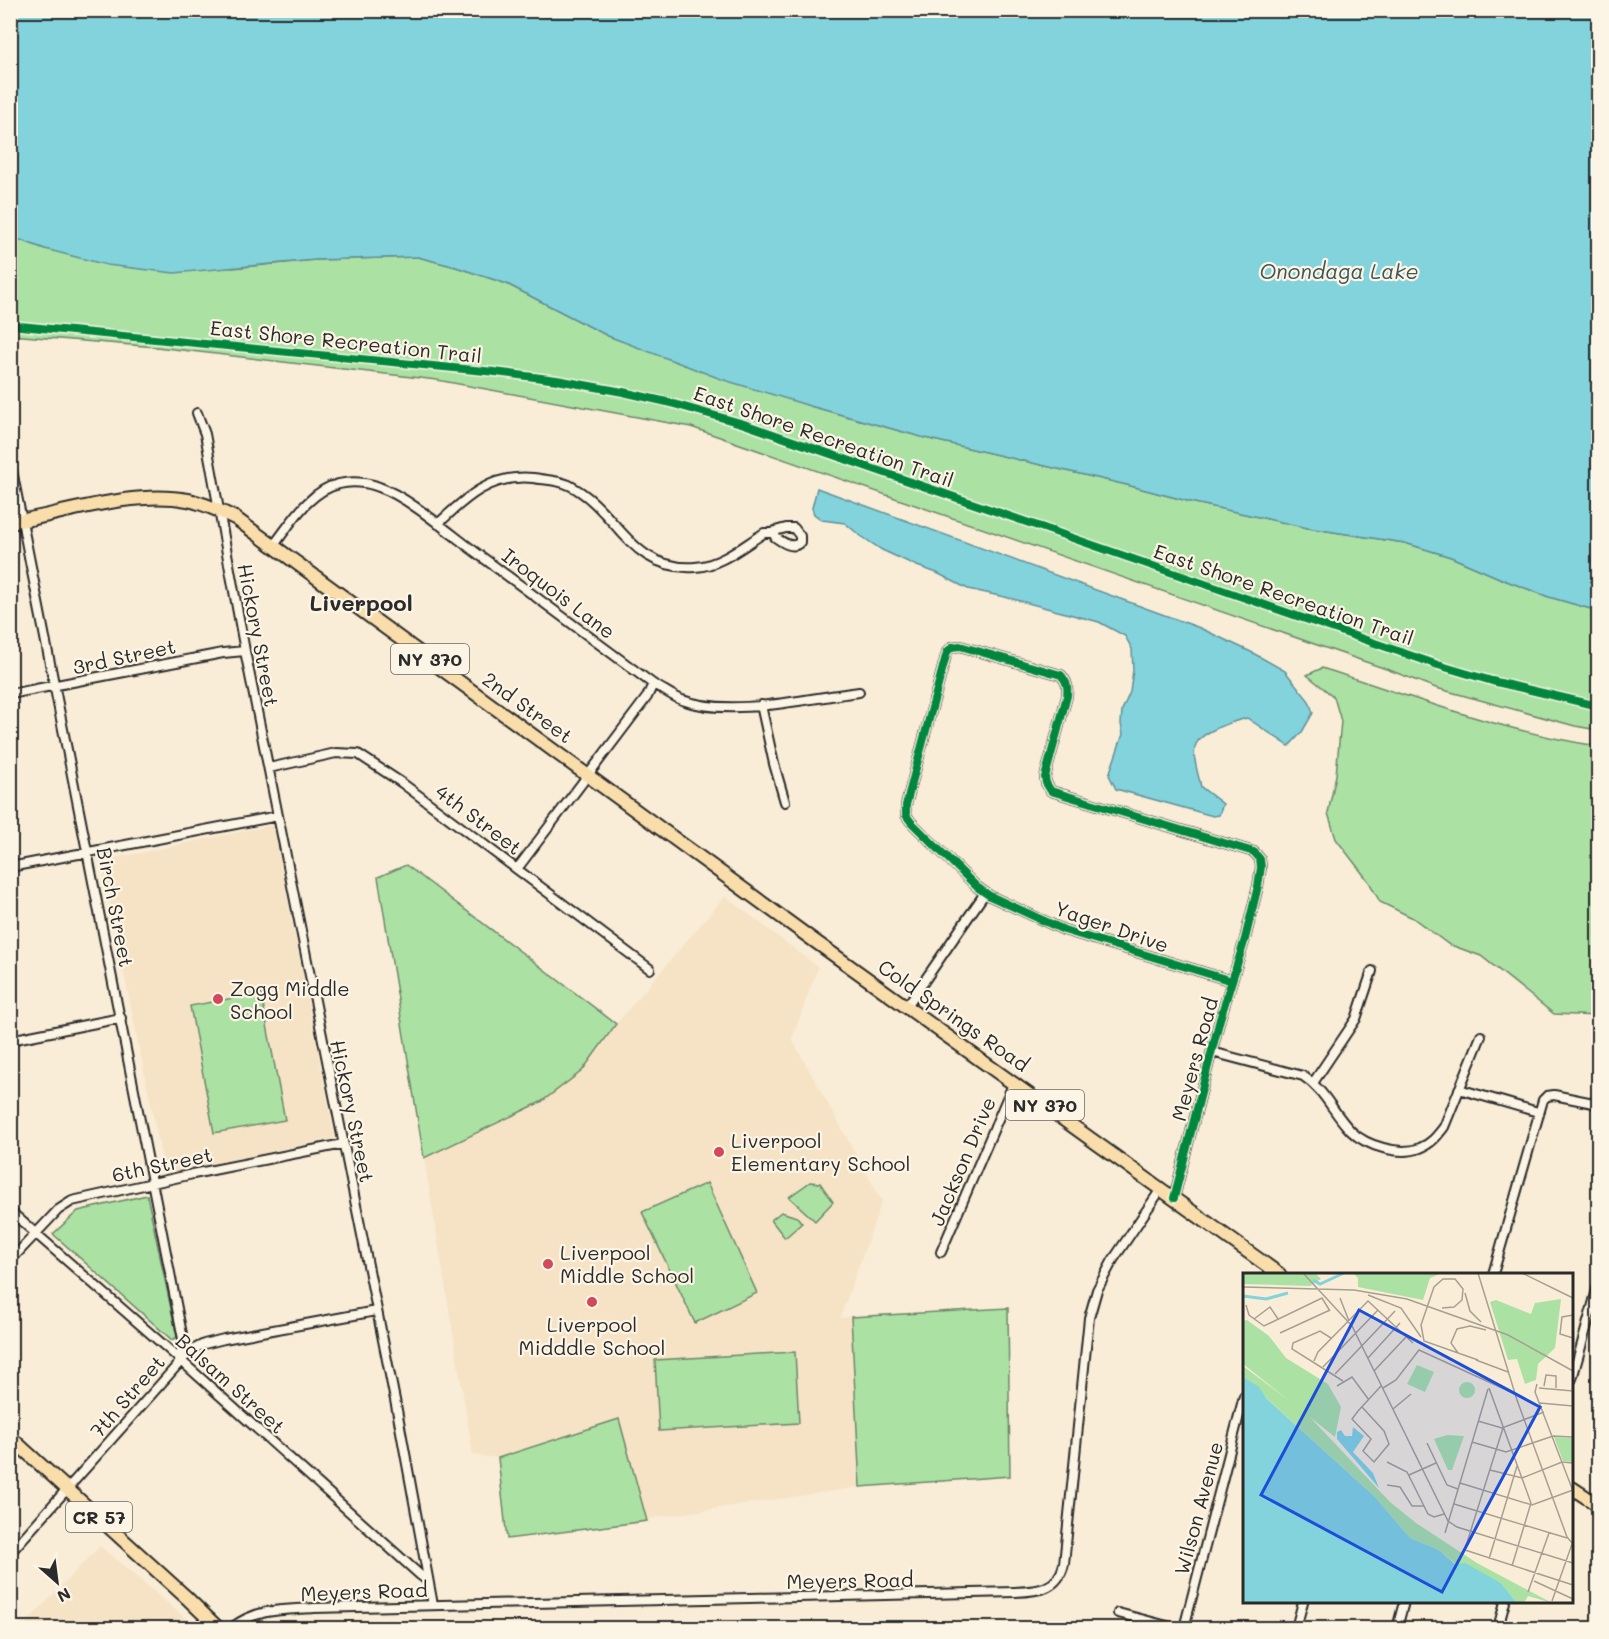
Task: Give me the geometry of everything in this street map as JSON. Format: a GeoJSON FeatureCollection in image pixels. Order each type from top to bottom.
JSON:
{"type":"FeatureCollection","features":[{"type":"Feature","properties":{"kind":"main road","name":"2nd Street"},"geometry":{"type":"LineString","coordinates":[[10,523],[134,498],[160,497],[189,500],[217,510],[246,525],[809,937]]}},
{"type":"Feature","properties":{"kind":"main road","name":"Cold Springs Road"},"geometry":{"type":"LineString","coordinates":[[809,937],[1014,1082],[1276,1273]]}},
{"type":"Feature","properties":{"kind":"main road","name":"CR 57"},"geometry":{"type":"LineString","coordinates":[[10,1437],[68,1488],[218,1629]]}},
{"type":"Feature","properties":{"kind":"main road"},"geometry":{"type":"LineString","coordinates":[[1573,1489],[1599,1505]]}},
{"type":"Feature","properties":{"kind":"street","name":"Hickory Street"},"geometry":{"type":"LineString","coordinates":[[197,413],[205,434],[244,651],[433,1605]]}},
{"type":"Feature","properties":{"kind":"street","name":"Birch Street"},"geometry":{"type":"LineString","coordinates":[[10,460],[183,1339],[180,1361]]}},
{"type":"Feature","properties":{"kind":"street"},"geometry":{"type":"LineString","coordinates":[[438,524],[464,499],[489,484],[523,477],[557,481],[588,497],[644,555],[657,563],[697,567],[714,563],[764,533],[773,533]]}},
{"type":"Feature","properties":{"kind":"street","name":"Iroquois Lane"},"geometry":{"type":"LineString","coordinates":[[274,545],[300,511],[319,492],[341,483],[360,482],[379,486],[395,494],[438,524],[653,684],[670,694],[693,703],[724,707],[761,705],[859,692]]}},
{"type":"Feature","properties":{"kind":"street","name":"Yager Drive"},"geometry":{"type":"LineString","coordinates":[[1193,833],[1051,790],[1045,777],[1067,696],[1066,680],[1061,675],[960,646],[952,647],[947,652],[906,805],[906,814],[911,822],[985,893],[1064,930],[1232,981]]}},
{"type":"Feature","properties":{"kind":"street","name":"3rd Street"},"geometry":{"type":"LineString","coordinates":[[10,694],[223,653],[244,651]]}},
{"type":"Feature","properties":{"kind":"street"},"geometry":{"type":"LineString","coordinates":[[517,869],[647,697],[653,684]]}},
{"type":"Feature","properties":{"kind":"street"},"geometry":{"type":"LineString","coordinates":[[761,705],[784,802]]}},
{"type":"Feature","properties":{"kind":"street","name":"4th Street"},"geometry":{"type":"LineString","coordinates":[[269,768],[336,753],[358,754],[402,783],[650,969]]}},
{"type":"Feature","properties":{"kind":"street"},"geometry":{"type":"LineString","coordinates":[[10,867],[278,816]]}},
{"type":"Feature","properties":{"kind":"street","name":"Meyers Road"},"geometry":{"type":"LineString","coordinates":[[1174,1198],[1212,1052],[1245,939],[1261,867],[1260,859],[1254,852],[1193,833]]}},
{"type":"Feature","properties":{"kind":"street"},"geometry":{"type":"LineString","coordinates":[[907,1006],[985,893]]}},
{"type":"Feature","properties":{"kind":"street"},"geometry":{"type":"LineString","coordinates":[[1313,1083],[1356,1019],[1372,971]]}},
{"type":"Feature","properties":{"kind":"street"},"geometry":{"type":"LineString","coordinates":[[10,1040],[121,1018]]}},
{"type":"Feature","properties":{"kind":"street"},"geometry":{"type":"LineString","coordinates":[[1212,1052],[1303,1076],[1326,1096],[1349,1129],[1358,1137],[1369,1143],[1408,1150],[1421,1148],[1435,1139],[1444,1126],[1481,1036]]}},
{"type":"Feature","properties":{"kind":"street","name":"Jackson Drive"},"geometry":{"type":"LineString","coordinates":[[941,1252],[1014,1082]]}},
{"type":"Feature","properties":{"kind":"street"},"geometry":{"type":"LineString","coordinates":[[1459,1089],[1538,1112]]}},
{"type":"Feature","properties":{"kind":"street"},"geometry":{"type":"LineString","coordinates":[[1494,1273],[1543,1100],[1547,1096],[1554,1095],[1599,1104]]}},
{"type":"Feature","properties":{"kind":"street","name":"6th Street"},"geometry":{"type":"LineString","coordinates":[[10,1261],[58,1210],[72,1201],[343,1144]]}},
{"type":"Feature","properties":{"kind":"street","name":"Meyers Road"},"geometry":{"type":"LineString","coordinates":[[231,1629],[243,1619],[258,1612],[271,1610],[1035,1592],[1047,1587],[1058,1580],[1064,1564],[1089,1317],[1097,1290],[1113,1260],[1161,1189]]}},
{"type":"Feature","properties":{"kind":"street","name":"Balsam Street"},"geometry":{"type":"LineString","coordinates":[[10,1211],[428,1581]]}},
{"type":"Feature","properties":{"kind":"street"},"geometry":{"type":"LineString","coordinates":[[1573,1376],[1599,1286]]}},
{"type":"Feature","properties":{"kind":"street","name":"7th Street"},"geometry":{"type":"LineString","coordinates":[[10,1553],[190,1351],[204,1344],[376,1311]]}},
{"type":"Feature","properties":{"kind":"street","name":"Wilson Avenue"},"geometry":{"type":"LineString","coordinates":[[1184,1629],[1243,1404]]}},
{"type":"Feature","properties":{"kind":"street"},"geometry":{"type":"LineString","coordinates":[[1296,1629],[1303,1603]]}},
{"type":"Feature","properties":{"kind":"street"},"geometry":{"type":"LineString","coordinates":[[1397,1629],[1404,1603]]}},
{"type":"Feature","properties":{"kind":"street"},"geometry":{"type":"LineString","coordinates":[[1498,1629],[1505,1603]]}},
{"type":"Feature","properties":{"kind":"street"},"geometry":{"type":"LineString","coordinates":[[1118,1613],[1175,1629]]}},
{"type":"Feature","properties":{"kind":"shaded area","name":"Zogg Middle School"},"geometry":{"type":"Polygon","coordinates":[[[273,825],[335,1138],[165,1174],[101,861],[273,825]]]}},
{"type":"Feature","properties":{"kind":"shaded area"},"geometry":{"type":"Polygon","coordinates":[[[725,896],[818,967],[792,1039],[882,1201],[840,1318],[851,1317],[860,1487],[653,1518],[647,1521],[619,1419],[498,1458],[473,1455],[424,1158],[541,1102],[582,1071],[616,1024],[725,896]]]}},
{"type":"Feature","properties":{"kind":"shaded area"},"geometry":{"type":"Polygon","coordinates":[[[100,1546],[197,1628],[21,1628],[100,1546]]]}},
{"type":"Feature","properties":{"kind":"green space"},"geometry":{"type":"Polygon","coordinates":[[[10,240],[21,240],[45,249],[233,268],[315,260],[418,257],[507,284],[608,336],[810,406],[925,438],[1195,503],[1308,528],[1405,543],[1451,557],[1549,597],[1598,611],[1598,730],[1575,726],[1436,688],[691,427],[437,380],[156,347],[11,335],[10,240]]]}},
{"type":"Feature","properties":{"kind":"green space"},"geometry":{"type":"Polygon","coordinates":[[[1322,668],[1493,723],[1598,746],[1598,1016],[1554,1014],[1481,956],[1448,944],[1413,918],[1380,902],[1369,882],[1336,839],[1328,813],[1336,775],[1341,721],[1334,697],[1307,675],[1322,668]]]}},
{"type":"Feature","properties":{"kind":"green space"},"geometry":{"type":"Polygon","coordinates":[[[406,865],[616,1024],[582,1071],[541,1102],[424,1158],[378,877],[406,865]]]}},
{"type":"Feature","properties":{"kind":"green space"},"geometry":{"type":"Polygon","coordinates":[[[261,993],[285,1120],[214,1133],[190,1006],[261,993]]]}},
{"type":"Feature","properties":{"kind":"green space"},"geometry":{"type":"Polygon","coordinates":[[[810,1182],[820,1183],[833,1202],[815,1221],[789,1197],[810,1182]]]}},
{"type":"Feature","properties":{"kind":"green space"},"geometry":{"type":"Polygon","coordinates":[[[707,1183],[757,1293],[695,1323],[642,1212],[707,1183]]]}},
{"type":"Feature","properties":{"kind":"green space"},"geometry":{"type":"Polygon","coordinates":[[[147,1195],[177,1337],[172,1340],[53,1234],[78,1211],[147,1195]]]}},
{"type":"Feature","properties":{"kind":"green space"},"geometry":{"type":"Polygon","coordinates":[[[781,1212],[797,1217],[802,1223],[785,1238],[771,1220],[781,1212]]]}},
{"type":"Feature","properties":{"kind":"green space"},"geometry":{"type":"Polygon","coordinates":[[[1008,1308],[1010,1476],[860,1487],[851,1317],[1008,1308]]]}},
{"type":"Feature","properties":{"kind":"green space"},"geometry":{"type":"Polygon","coordinates":[[[795,1352],[799,1423],[659,1431],[655,1360],[795,1352]]]}},
{"type":"Feature","properties":{"kind":"green space"},"geometry":{"type":"Polygon","coordinates":[[[619,1419],[647,1521],[507,1539],[498,1458],[619,1419]]]}},
{"type":"Feature","properties":{"kind":"water","name":"Onondaga Lake"},"geometry":{"type":"Polygon","coordinates":[[[10,11],[1598,11],[1598,611],[1549,597],[1451,557],[1405,543],[1308,528],[1195,503],[925,438],[810,406],[721,379],[608,336],[507,284],[418,257],[315,260],[174,273],[107,265],[45,249],[21,240],[11,240],[10,11]]]}},
{"type":"Feature","properties":{"kind":"water"},"geometry":{"type":"Polygon","coordinates":[[[817,488],[1200,628],[1285,671],[1309,701],[1313,713],[1302,732],[1289,746],[1247,718],[1219,727],[1199,739],[1194,754],[1201,787],[1223,804],[1219,815],[1213,816],[1116,789],[1109,775],[1123,734],[1122,710],[1130,692],[1133,670],[1132,649],[1125,636],[1099,622],[968,589],[882,550],[845,523],[822,520],[814,514],[812,508],[817,488]]]}},
{"type":"Feature","properties":{"kind":"cycle path","name":"East Shore Recreation Trail"},"geometry":{"type":"LineString","coordinates":[[10,325],[495,372],[557,380],[667,402],[744,424],[1438,665],[1492,681],[1598,706]]}},
{"type":"Feature","properties":{"kind":"cycle path"},"geometry":{"type":"LineString","coordinates":[[1174,1198],[1220,1019],[1245,939],[1258,886],[1260,859],[1254,852],[1051,791],[1045,777],[1067,696],[1067,684],[1061,675],[960,646],[952,647],[947,652],[906,805],[906,815],[911,822],[977,887],[990,896],[1064,930],[1232,981]]}},
{"type":"Feature","properties":{"kind":"place","name":"Zogg Middle School"},"geometry":{"type":"Point","coordinates":[218,999]}},
{"type":"Feature","properties":{"kind":"place","name":"Liverpool Elementary School"},"geometry":{"type":"Point","coordinates":[719,1152]}},
{"type":"Feature","properties":{"kind":"place","name":"Liverpool Middle School"},"geometry":{"type":"Point","coordinates":[548,1264]}},
{"type":"Feature","properties":{"kind":"place","name":"Liverpool Midddle School"},"geometry":{"type":"Point","coordinates":[592,1302]}},
{"type":"Feature","properties":{"kind":"district","name":"Liverpool"},"geometry":{"type":"Point","coordinates":[361,602]}}]}
